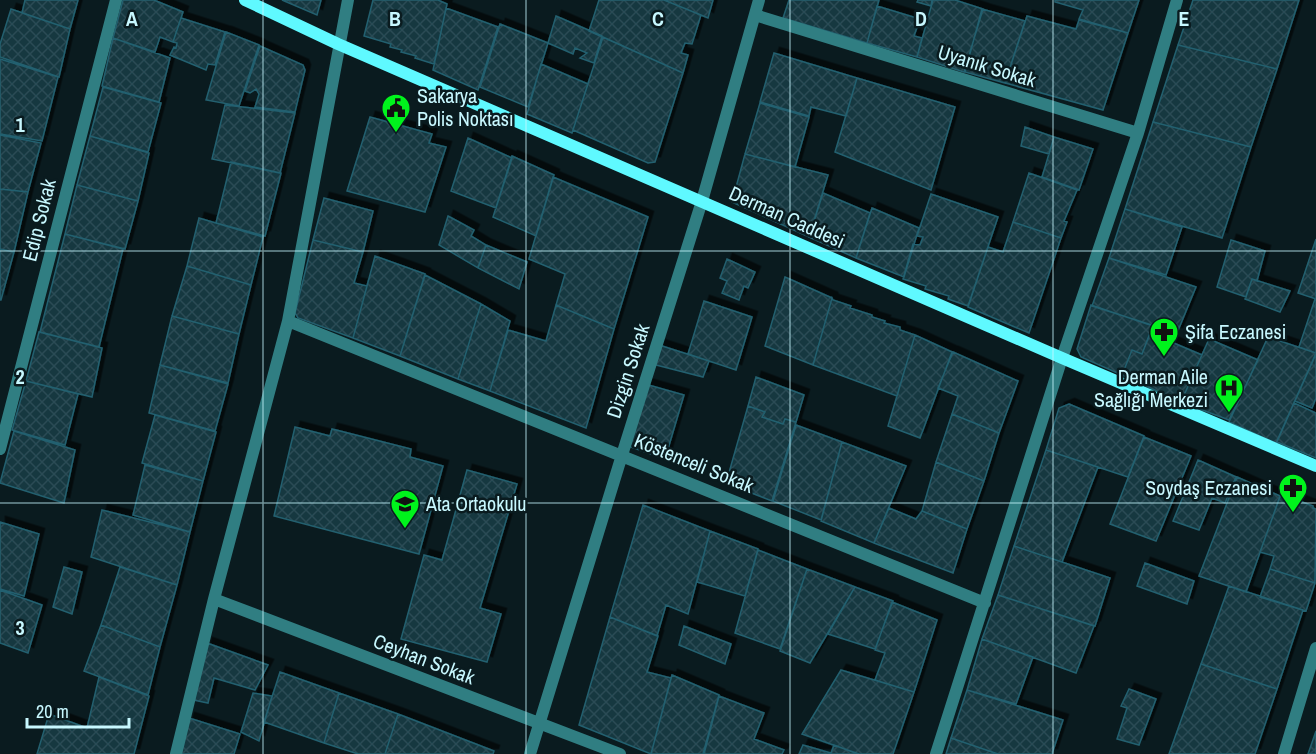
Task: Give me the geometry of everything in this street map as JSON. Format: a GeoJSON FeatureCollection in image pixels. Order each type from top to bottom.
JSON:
{"type":"FeatureCollection","features":[{"type":"Feature","properties":{"kind":"main road","name":"Derman Caddesi"},"geometry":{"type":"LineString","coordinates":[[245,0],[338,44],[1316,466]]}},
{"type":"Feature","properties":{"kind":"street","name":"Edip Sokak"},"geometry":{"type":"LineString","coordinates":[[0,449],[116,0]]}},
{"type":"Feature","properties":{"kind":"street"},"geometry":{"type":"LineString","coordinates":[[176,754],[214,599],[288,321],[348,0]]}},
{"type":"Feature","properties":{"kind":"street","name":"Dizgin Sokak"},"geometry":{"type":"LineString","coordinates":[[531,754],[538,724],[702,201],[759,0]]}},
{"type":"Feature","properties":{"kind":"street"},"geometry":{"type":"LineString","coordinates":[[936,754],[1062,358],[1138,133],[1177,0]]}},
{"type":"Feature","properties":{"kind":"street","name":"Uyanık Sokak"},"geometry":{"type":"LineString","coordinates":[[755,15],[1138,133]]}},
{"type":"Feature","properties":{"kind":"street","name":"Köstenceli Sokak"},"geometry":{"type":"LineString","coordinates":[[288,321],[985,603]]}},
{"type":"Feature","properties":{"kind":"street","name":"Ceyhan Sokak"},"geometry":{"type":"LineString","coordinates":[[214,599],[620,754]]}},
{"type":"Feature","properties":{"kind":"street"},"geometry":{"type":"LineString","coordinates":[[1284,754],[1316,648]]}},
{"type":"Feature","properties":{"kind":"building"},"geometry":{"type":"Polygon","coordinates":[[[25,0],[78,0],[70,29],[22,13],[25,0]]]}},
{"type":"Feature","properties":{"kind":"building"},"geometry":{"type":"Polygon","coordinates":[[[123,0],[154,0],[183,12],[173,42],[160,37],[155,52],[113,38],[123,0]]]}},
{"type":"Feature","properties":{"kind":"building"},"geometry":{"type":"Polygon","coordinates":[[[282,0],[321,0],[317,15],[282,0]]]}},
{"type":"Feature","properties":{"kind":"building"},"geometry":{"type":"Polygon","coordinates":[[[373,0],[438,0],[447,4],[434,64],[390,47],[391,44],[364,36],[373,0]]]}},
{"type":"Feature","properties":{"kind":"building"},"geometry":{"type":"Polygon","coordinates":[[[599,0],[664,0],[701,15],[692,44],[685,43],[681,53],[688,55],[683,73],[589,31],[599,0]]]}},
{"type":"Feature","properties":{"kind":"building"},"geometry":{"type":"Polygon","coordinates":[[[664,0],[713,0],[708,18],[664,0]]]}},
{"type":"Feature","properties":{"kind":"building"},"geometry":{"type":"Polygon","coordinates":[[[789,0],[879,0],[867,43],[783,18],[789,0]]]}},
{"type":"Feature","properties":{"kind":"building"},"geometry":{"type":"Polygon","coordinates":[[[918,0],[932,0],[931,6],[917,2],[918,0]]]}},
{"type":"Feature","properties":{"kind":"building"},"geometry":{"type":"Polygon","coordinates":[[[933,0],[955,0],[983,9],[964,72],[917,57],[933,0]]]}},
{"type":"Feature","properties":{"kind":"building"},"geometry":{"type":"Polygon","coordinates":[[[1055,0],[1139,0],[1128,33],[1079,19],[1083,10],[1055,2],[1055,0]]]}},
{"type":"Feature","properties":{"kind":"building"},"geometry":{"type":"Polygon","coordinates":[[[1193,0],[1299,0],[1277,69],[1178,45],[1193,0]]]}},
{"type":"Feature","properties":{"kind":"building"},"geometry":{"type":"Polygon","coordinates":[[[877,6],[920,19],[914,36],[922,38],[917,57],[867,43],[877,6]]]}},
{"type":"Feature","properties":{"kind":"building"},"geometry":{"type":"Polygon","coordinates":[[[446,8],[498,27],[478,90],[433,70],[446,8]]]}},
{"type":"Feature","properties":{"kind":"building"},"geometry":{"type":"Polygon","coordinates":[[[11,9],[70,29],[59,77],[0,57],[0,44],[11,9]]]}},
{"type":"Feature","properties":{"kind":"building"},"geometry":{"type":"Polygon","coordinates":[[[982,9],[1025,21],[1005,83],[965,72],[982,9]]]}},
{"type":"Feature","properties":{"kind":"building"},"geometry":{"type":"Polygon","coordinates":[[[556,16],[602,36],[594,63],[580,58],[587,53],[575,48],[573,54],[548,43],[556,16]]]}},
{"type":"Feature","properties":{"kind":"building"},"geometry":{"type":"Polygon","coordinates":[[[1027,16],[1076,29],[1079,20],[1128,33],[1103,110],[1005,83],[1027,16]]]}},
{"type":"Feature","properties":{"kind":"building"},"geometry":{"type":"Polygon","coordinates":[[[181,18],[225,32],[215,65],[208,64],[206,70],[170,55],[174,47],[176,48],[177,43],[173,42],[181,18]]]}},
{"type":"Feature","properties":{"kind":"building"},"geometry":{"type":"Polygon","coordinates":[[[500,24],[548,43],[528,107],[480,87],[500,24]]]}},
{"type":"Feature","properties":{"kind":"building"},"geometry":{"type":"Polygon","coordinates":[[[226,32],[259,45],[239,106],[206,100],[226,32]]]}},
{"type":"Feature","properties":{"kind":"building"},"geometry":{"type":"Polygon","coordinates":[[[603,37],[683,73],[655,162],[648,163],[573,130],[603,37]]]}},
{"type":"Feature","properties":{"kind":"building"},"geometry":{"type":"Polygon","coordinates":[[[113,38],[170,58],[159,102],[102,86],[113,38]]]}},
{"type":"Feature","properties":{"kind":"building"},"geometry":{"type":"Polygon","coordinates":[[[1178,45],[1277,69],[1251,147],[1153,122],[1178,45]]]}},
{"type":"Feature","properties":{"kind":"building"},"geometry":{"type":"Polygon","coordinates":[[[260,46],[303,65],[305,70],[295,112],[255,107],[259,94],[256,89],[250,93],[245,91],[260,46]]]}},
{"type":"Feature","properties":{"kind":"building"},"geometry":{"type":"Polygon","coordinates":[[[774,53],[857,78],[846,116],[811,107],[809,116],[760,102],[774,53]]]}},
{"type":"Feature","properties":{"kind":"building"},"geometry":{"type":"Polygon","coordinates":[[[0,59],[58,77],[42,141],[0,134],[0,59]]]}},
{"type":"Feature","properties":{"kind":"building"},"geometry":{"type":"Polygon","coordinates":[[[541,64],[588,84],[572,133],[527,114],[541,64]]]}},
{"type":"Feature","properties":{"kind":"building"},"geometry":{"type":"Polygon","coordinates":[[[857,78],[955,107],[931,190],[835,152],[857,78]]]}},
{"type":"Feature","properties":{"kind":"building"},"geometry":{"type":"Polygon","coordinates":[[[103,87],[161,103],[148,152],[90,136],[103,87]]]}},
{"type":"Feature","properties":{"kind":"building"},"geometry":{"type":"Polygon","coordinates":[[[760,103],[809,117],[795,167],[745,154],[760,103]]]}},
{"type":"Feature","properties":{"kind":"building"},"geometry":{"type":"Polygon","coordinates":[[[225,105],[295,113],[280,173],[212,159],[225,105]]]}},
{"type":"Feature","properties":{"kind":"building"},"geometry":{"type":"Polygon","coordinates":[[[370,117],[432,134],[429,143],[446,147],[425,212],[347,191],[370,117]]]}},
{"type":"Feature","properties":{"kind":"building"},"geometry":{"type":"Polygon","coordinates":[[[1153,122],[1251,147],[1222,238],[1125,209],[1153,122]]]}},
{"type":"Feature","properties":{"kind":"building"},"geometry":{"type":"Polygon","coordinates":[[[1025,127],[1054,137],[1049,154],[1021,146],[1025,127]]]}},
{"type":"Feature","properties":{"kind":"building"},"geometry":{"type":"Polygon","coordinates":[[[0,135],[41,143],[28,192],[0,189],[0,135]]]}},
{"type":"Feature","properties":{"kind":"building"},"geometry":{"type":"Polygon","coordinates":[[[90,136],[149,153],[138,201],[77,185],[90,136]]]}},
{"type":"Feature","properties":{"kind":"building"},"geometry":{"type":"Polygon","coordinates":[[[1054,137],[1093,149],[1079,190],[1042,177],[1054,137]]]}},
{"type":"Feature","properties":{"kind":"building"},"geometry":{"type":"Polygon","coordinates":[[[468,138],[512,158],[496,208],[451,191],[468,138]]]}},
{"type":"Feature","properties":{"kind":"building"},"geometry":{"type":"Polygon","coordinates":[[[745,154],[828,175],[809,237],[732,202],[745,154]]]}},
{"type":"Feature","properties":{"kind":"building"},"geometry":{"type":"Polygon","coordinates":[[[512,156],[554,175],[536,236],[493,217],[512,156]]]}},
{"type":"Feature","properties":{"kind":"building"},"geometry":{"type":"Polygon","coordinates":[[[231,162],[281,173],[265,236],[216,223],[231,162]]]}},
{"type":"Feature","properties":{"kind":"building"},"geometry":{"type":"Polygon","coordinates":[[[1029,173],[1077,190],[1064,221],[1067,222],[1061,238],[1013,222],[1029,173]]]}},
{"type":"Feature","properties":{"kind":"building"},"geometry":{"type":"Polygon","coordinates":[[[553,177],[648,217],[614,329],[556,305],[565,274],[529,259],[553,177]]]}},
{"type":"Feature","properties":{"kind":"building"},"geometry":{"type":"Polygon","coordinates":[[[77,185],[138,201],[125,249],[65,234],[77,185]]]}},
{"type":"Feature","properties":{"kind":"building"},"geometry":{"type":"Polygon","coordinates":[[[0,189],[28,192],[14,252],[0,249],[0,189]]]}},
{"type":"Feature","properties":{"kind":"building"},"geometry":{"type":"Polygon","coordinates":[[[823,193],[870,213],[856,258],[809,237],[823,193]]]}},
{"type":"Feature","properties":{"kind":"building"},"geometry":{"type":"Polygon","coordinates":[[[931,194],[998,217],[968,306],[948,299],[949,296],[925,289],[926,286],[903,279],[913,244],[920,245],[923,237],[917,236],[931,194]]]}},
{"type":"Feature","properties":{"kind":"building"},"geometry":{"type":"Polygon","coordinates":[[[324,198],[373,211],[363,252],[313,240],[324,198]]]}},
{"type":"Feature","properties":{"kind":"building"},"geometry":{"type":"Polygon","coordinates":[[[872,208],[919,228],[904,277],[856,258],[872,208]]]}},
{"type":"Feature","properties":{"kind":"building"},"geometry":{"type":"Polygon","coordinates":[[[1125,209],[1182,227],[1166,275],[1109,258],[1125,209]]]}},
{"type":"Feature","properties":{"kind":"building"},"geometry":{"type":"Polygon","coordinates":[[[448,216],[474,230],[471,236],[486,245],[478,268],[439,245],[448,216]]]}},
{"type":"Feature","properties":{"kind":"building"},"geometry":{"type":"Polygon","coordinates":[[[199,218],[263,237],[251,285],[187,266],[199,218]]]}},
{"type":"Feature","properties":{"kind":"building"},"geometry":{"type":"Polygon","coordinates":[[[1013,222],[1061,238],[1029,333],[968,307],[988,247],[1003,252],[1013,222]]]}},
{"type":"Feature","properties":{"kind":"building"},"geometry":{"type":"Polygon","coordinates":[[[65,234],[123,249],[99,347],[40,332],[65,234]]]}},
{"type":"Feature","properties":{"kind":"building"},"geometry":{"type":"Polygon","coordinates":[[[1316,239],[1316,299],[1298,293],[1316,239]]]}},
{"type":"Feature","properties":{"kind":"building"},"geometry":{"type":"Polygon","coordinates":[[[313,240],[363,252],[354,283],[367,286],[353,338],[298,318],[295,313],[313,240]]]}},
{"type":"Feature","properties":{"kind":"building"},"geometry":{"type":"Polygon","coordinates":[[[1231,240],[1265,251],[1257,281],[1252,279],[1246,297],[1217,287],[1231,240]]]}},
{"type":"Feature","properties":{"kind":"building"},"geometry":{"type":"Polygon","coordinates":[[[486,245],[527,262],[519,289],[478,268],[486,245]]]}},
{"type":"Feature","properties":{"kind":"building"},"geometry":{"type":"Polygon","coordinates":[[[0,249],[14,252],[1,300],[0,300],[0,249]]]}},
{"type":"Feature","properties":{"kind":"building"},"geometry":{"type":"Polygon","coordinates":[[[375,256],[425,274],[400,356],[353,338],[375,256]]]}},
{"type":"Feature","properties":{"kind":"building"},"geometry":{"type":"Polygon","coordinates":[[[1109,258],[1196,287],[1177,333],[1092,306],[1109,258]]]}},
{"type":"Feature","properties":{"kind":"building"},"geometry":{"type":"Polygon","coordinates":[[[727,259],[755,272],[748,288],[744,286],[739,300],[722,293],[727,281],[720,278],[727,259]]]}},
{"type":"Feature","properties":{"kind":"building"},"geometry":{"type":"Polygon","coordinates":[[[187,266],[251,285],[239,334],[172,316],[187,266]]]}},
{"type":"Feature","properties":{"kind":"building"},"geometry":{"type":"Polygon","coordinates":[[[425,275],[481,304],[458,379],[400,356],[425,275]]]}},
{"type":"Feature","properties":{"kind":"building"},"geometry":{"type":"Polygon","coordinates":[[[785,277],[832,298],[813,365],[765,346],[785,277]]]}},
{"type":"Feature","properties":{"kind":"building"},"geometry":{"type":"Polygon","coordinates":[[[1252,279],[1290,291],[1280,312],[1245,299],[1252,279]]]}},
{"type":"Feature","properties":{"kind":"building"},"geometry":{"type":"Polygon","coordinates":[[[832,298],[851,306],[850,308],[872,315],[872,317],[885,321],[884,323],[900,327],[900,330],[915,335],[897,396],[813,365],[832,298]]]}},
{"type":"Feature","properties":{"kind":"building"},"geometry":{"type":"Polygon","coordinates":[[[1316,299],[1316,353],[1299,347],[1316,299]]]}},
{"type":"Feature","properties":{"kind":"building"},"geometry":{"type":"Polygon","coordinates":[[[704,301],[752,317],[736,370],[688,354],[704,301]]]}},
{"type":"Feature","properties":{"kind":"building"},"geometry":{"type":"Polygon","coordinates":[[[481,304],[510,321],[490,391],[458,379],[481,304]]]}},
{"type":"Feature","properties":{"kind":"building"},"geometry":{"type":"Polygon","coordinates":[[[556,305],[614,329],[586,428],[490,391],[508,330],[546,341],[556,305]]]}},
{"type":"Feature","properties":{"kind":"building"},"geometry":{"type":"Polygon","coordinates":[[[1091,305],[1153,326],[1142,354],[1132,350],[1122,375],[1081,357],[1077,349],[1091,305]]]}},
{"type":"Feature","properties":{"kind":"building"},"geometry":{"type":"Polygon","coordinates":[[[172,316],[239,334],[228,383],[160,365],[172,316]]]}},
{"type":"Feature","properties":{"kind":"building"},"geometry":{"type":"Polygon","coordinates":[[[39,332],[102,348],[92,397],[26,381],[39,332]]]}},
{"type":"Feature","properties":{"kind":"building"},"geometry":{"type":"Polygon","coordinates":[[[1150,333],[1202,355],[1181,402],[1122,375],[1132,350],[1142,354],[1150,333]]]}},
{"type":"Feature","properties":{"kind":"building"},"geometry":{"type":"Polygon","coordinates":[[[915,335],[952,352],[920,438],[888,426],[915,335]]]}},
{"type":"Feature","properties":{"kind":"building"},"geometry":{"type":"Polygon","coordinates":[[[1268,337],[1316,353],[1276,443],[1229,422],[1268,337]]]}},
{"type":"Feature","properties":{"kind":"building"},"geometry":{"type":"Polygon","coordinates":[[[1209,339],[1258,360],[1229,420],[1181,402],[1209,339]]]}},
{"type":"Feature","properties":{"kind":"building"},"geometry":{"type":"Polygon","coordinates":[[[659,345],[709,361],[703,377],[652,364],[659,345]]]}},
{"type":"Feature","properties":{"kind":"building"},"geometry":{"type":"Polygon","coordinates":[[[953,352],[1018,381],[999,433],[952,414],[958,396],[938,388],[953,352]]]}},
{"type":"Feature","properties":{"kind":"building"},"geometry":{"type":"Polygon","coordinates":[[[1316,354],[1316,398],[1312,408],[1295,401],[1316,354]]]}},
{"type":"Feature","properties":{"kind":"building"},"geometry":{"type":"Polygon","coordinates":[[[160,365],[228,384],[215,431],[149,413],[160,365]]]}},
{"type":"Feature","properties":{"kind":"building"},"geometry":{"type":"Polygon","coordinates":[[[756,377],[804,395],[796,422],[785,419],[783,424],[762,417],[765,412],[748,406],[756,377]]]}},
{"type":"Feature","properties":{"kind":"building"},"geometry":{"type":"Polygon","coordinates":[[[26,381],[78,394],[65,445],[12,430],[26,381]]]}},
{"type":"Feature","properties":{"kind":"building"},"geometry":{"type":"Polygon","coordinates":[[[645,384],[684,395],[665,459],[628,446],[645,384]]]}},
{"type":"Feature","properties":{"kind":"building"},"geometry":{"type":"Polygon","coordinates":[[[1294,403],[1316,413],[1316,458],[1277,442],[1294,403]]]}},
{"type":"Feature","properties":{"kind":"building"},"geometry":{"type":"Polygon","coordinates":[[[1069,404],[1144,436],[1128,477],[1046,450],[1059,408],[1069,404]]]}},
{"type":"Feature","properties":{"kind":"building"},"geometry":{"type":"Polygon","coordinates":[[[748,406],[765,412],[762,417],[783,424],[785,419],[796,422],[772,501],[726,483],[748,406]]]}},
{"type":"Feature","properties":{"kind":"building"},"geometry":{"type":"Polygon","coordinates":[[[952,414],[999,433],[984,481],[936,462],[952,414]]]}},
{"type":"Feature","properties":{"kind":"building"},"geometry":{"type":"Polygon","coordinates":[[[155,415],[216,432],[203,481],[142,463],[155,415]]]}},
{"type":"Feature","properties":{"kind":"building"},"geometry":{"type":"Polygon","coordinates":[[[796,425],[842,442],[821,520],[773,501],[796,425]]]}},
{"type":"Feature","properties":{"kind":"building"},"geometry":{"type":"Polygon","coordinates":[[[295,427],[330,436],[332,429],[411,449],[410,457],[443,466],[419,554],[274,516],[295,427]]]}},
{"type":"Feature","properties":{"kind":"building"},"geometry":{"type":"Polygon","coordinates":[[[14,431],[75,450],[64,503],[0,483],[14,431]]]}},
{"type":"Feature","properties":{"kind":"building"},"geometry":{"type":"Polygon","coordinates":[[[1144,437],[1191,456],[1156,541],[1110,524],[1144,437]]]}},
{"type":"Feature","properties":{"kind":"building"},"geometry":{"type":"Polygon","coordinates":[[[842,442],[906,466],[874,543],[821,521],[842,442]]]}},
{"type":"Feature","properties":{"kind":"building"},"geometry":{"type":"Polygon","coordinates":[[[1046,450],[1098,467],[1062,562],[1014,546],[1046,450]]]}},
{"type":"Feature","properties":{"kind":"building"},"geometry":{"type":"Polygon","coordinates":[[[1198,460],[1236,477],[1225,503],[1212,498],[1199,530],[1173,521],[1198,460]]]}},
{"type":"Feature","properties":{"kind":"building"},"geometry":{"type":"Polygon","coordinates":[[[936,462],[984,481],[967,529],[922,511],[936,462]]]}},
{"type":"Feature","properties":{"kind":"building"},"geometry":{"type":"Polygon","coordinates":[[[145,465],[203,481],[190,532],[133,515],[145,465]]]}},
{"type":"Feature","properties":{"kind":"building"},"geometry":{"type":"Polygon","coordinates":[[[467,470],[517,484],[480,608],[501,614],[487,662],[401,639],[424,555],[442,560],[467,470]]]}},
{"type":"Feature","properties":{"kind":"building"},"geometry":{"type":"Polygon","coordinates":[[[1237,477],[1280,496],[1246,592],[1199,576],[1237,477]]]}},
{"type":"Feature","properties":{"kind":"building"},"geometry":{"type":"Polygon","coordinates":[[[1281,494],[1316,509],[1315,583],[1270,569],[1274,556],[1260,552],[1281,494]]]}},
{"type":"Feature","properties":{"kind":"building"},"geometry":{"type":"Polygon","coordinates":[[[643,505],[710,531],[688,614],[666,605],[657,636],[610,617],[643,505]]]}},
{"type":"Feature","properties":{"kind":"building"},"geometry":{"type":"Polygon","coordinates":[[[889,508],[916,519],[922,511],[967,529],[953,573],[874,543],[889,508]]]}},
{"type":"Feature","properties":{"kind":"building"},"geometry":{"type":"Polygon","coordinates":[[[102,510],[190,532],[177,585],[91,557],[102,510]]]}},
{"type":"Feature","properties":{"kind":"building"},"geometry":{"type":"Polygon","coordinates":[[[0,522],[39,534],[24,596],[0,589],[0,522]]]}},
{"type":"Feature","properties":{"kind":"building"},"geometry":{"type":"Polygon","coordinates":[[[710,531],[758,549],[745,596],[697,582],[710,531]]]}},
{"type":"Feature","properties":{"kind":"building"},"geometry":{"type":"Polygon","coordinates":[[[1014,546],[1110,578],[1095,626],[998,595],[1014,546]]]}},
{"type":"Feature","properties":{"kind":"building"},"geometry":{"type":"Polygon","coordinates":[[[758,550],[807,569],[780,649],[735,633],[758,550]]]}},
{"type":"Feature","properties":{"kind":"building"},"geometry":{"type":"Polygon","coordinates":[[[1145,563],[1194,581],[1187,604],[1137,586],[1145,563]]]}},
{"type":"Feature","properties":{"kind":"building"},"geometry":{"type":"Polygon","coordinates":[[[64,567],[82,572],[72,614],[53,607],[64,567]]]}},
{"type":"Feature","properties":{"kind":"building"},"geometry":{"type":"Polygon","coordinates":[[[120,567],[177,585],[160,647],[101,625],[120,567]]]}},
{"type":"Feature","properties":{"kind":"building"},"geometry":{"type":"Polygon","coordinates":[[[807,569],[855,587],[810,663],[780,651],[807,569]]]}},
{"type":"Feature","properties":{"kind":"building"},"geometry":{"type":"Polygon","coordinates":[[[1270,569],[1315,583],[1306,611],[1260,597],[1270,569]]]}},
{"type":"Feature","properties":{"kind":"building"},"geometry":{"type":"Polygon","coordinates":[[[1229,586],[1303,610],[1277,689],[1201,664],[1229,586]]]}},
{"type":"Feature","properties":{"kind":"building"},"geometry":{"type":"Polygon","coordinates":[[[855,587],[893,601],[875,649],[828,634],[855,587]]]}},
{"type":"Feature","properties":{"kind":"building"},"geometry":{"type":"Polygon","coordinates":[[[0,590],[42,605],[28,653],[0,643],[0,590]]]}},
{"type":"Feature","properties":{"kind":"building"},"geometry":{"type":"Polygon","coordinates":[[[998,595],[1094,626],[1076,673],[982,639],[998,595]]]}},
{"type":"Feature","properties":{"kind":"building"},"geometry":{"type":"Polygon","coordinates":[[[892,602],[937,620],[914,692],[875,680],[885,653],[875,650],[892,602]]]}},
{"type":"Feature","properties":{"kind":"building"},"geometry":{"type":"Polygon","coordinates":[[[610,617],[658,636],[647,672],[671,678],[651,754],[579,725],[610,617]]]}},
{"type":"Feature","properties":{"kind":"building"},"geometry":{"type":"Polygon","coordinates":[[[101,625],[160,647],[148,695],[84,671],[101,625]]]}},
{"type":"Feature","properties":{"kind":"building"},"geometry":{"type":"Polygon","coordinates":[[[684,626],[731,644],[725,664],[679,645],[684,626]]]}},
{"type":"Feature","properties":{"kind":"building"},"geometry":{"type":"Polygon","coordinates":[[[982,639],[1033,657],[1016,704],[967,690],[982,639]]]}},
{"type":"Feature","properties":{"kind":"building"},"geometry":{"type":"Polygon","coordinates":[[[207,643],[268,665],[255,690],[214,678],[208,703],[193,700],[207,643]]]}},
{"type":"Feature","properties":{"kind":"building"},"geometry":{"type":"Polygon","coordinates":[[[1201,664],[1277,689],[1255,754],[1169,754],[1201,664]]]}},
{"type":"Feature","properties":{"kind":"building"},"geometry":{"type":"Polygon","coordinates":[[[841,670],[914,692],[893,754],[859,754],[802,734],[841,670]]]}},
{"type":"Feature","properties":{"kind":"building"},"geometry":{"type":"Polygon","coordinates":[[[280,672],[339,693],[324,743],[264,722],[280,672]]]}},
{"type":"Feature","properties":{"kind":"building"},"geometry":{"type":"Polygon","coordinates":[[[672,675],[719,695],[703,754],[651,754],[672,675]]]}},
{"type":"Feature","properties":{"kind":"building"},"geometry":{"type":"Polygon","coordinates":[[[99,677],[149,696],[134,754],[37,754],[49,714],[87,728],[99,677]]]}},
{"type":"Feature","properties":{"kind":"building"},"geometry":{"type":"Polygon","coordinates":[[[1129,689],[1156,699],[1139,745],[1117,739],[1127,708],[1121,706],[1129,689]]]}},
{"type":"Feature","properties":{"kind":"building"},"geometry":{"type":"Polygon","coordinates":[[[967,690],[1063,720],[1052,754],[998,754],[951,738],[967,690]]]}},
{"type":"Feature","properties":{"kind":"building"},"geometry":{"type":"Polygon","coordinates":[[[253,693],[272,696],[259,741],[241,732],[253,693]]]}},
{"type":"Feature","properties":{"kind":"building"},"geometry":{"type":"Polygon","coordinates":[[[339,693],[398,714],[385,754],[358,754],[324,743],[339,693]]]}},
{"type":"Feature","properties":{"kind":"building"},"geometry":{"type":"Polygon","coordinates":[[[719,696],[764,713],[754,739],[784,750],[782,754],[704,754],[719,696]]]}},
{"type":"Feature","properties":{"kind":"building"},"geometry":{"type":"Polygon","coordinates":[[[398,714],[494,751],[493,754],[385,754],[398,714]]]}},
{"type":"Feature","properties":{"kind":"building"},"geometry":{"type":"Polygon","coordinates":[[[189,718],[240,734],[234,754],[180,754],[189,718]]]}},
{"type":"Feature","properties":{"kind":"building"},"geometry":{"type":"Polygon","coordinates":[[[1316,731],[1316,754],[1308,754],[1316,731]]]}},
{"type":"Feature","properties":{"kind":"building"},"geometry":{"type":"Polygon","coordinates":[[[951,738],[998,754],[946,754],[951,738]]]}},
{"type":"Feature","properties":{"kind":"building"},"geometry":{"type":"Polygon","coordinates":[[[803,745],[831,753],[834,745],[858,754],[799,754],[803,745]]]}},
{"type":"Feature","properties":{"kind":"place","name":"Sakarya Polis Noktası"},"geometry":{"type":"Point","coordinates":[396,134]}},
{"type":"Feature","properties":{"kind":"place","name":"Şifa Eczanesi"},"geometry":{"type":"Point","coordinates":[1164,358]}},
{"type":"Feature","properties":{"kind":"place","name":"Derman Aile Sağlığı Merkezi"},"geometry":{"type":"Point","coordinates":[1229,414]}},
{"type":"Feature","properties":{"kind":"place","name":"Soydaş Eczanesi"},"geometry":{"type":"Point","coordinates":[1293,514]}},
{"type":"Feature","properties":{"kind":"place","name":"Ata Ortaokulu"},"geometry":{"type":"Point","coordinates":[405,530]}}]}
